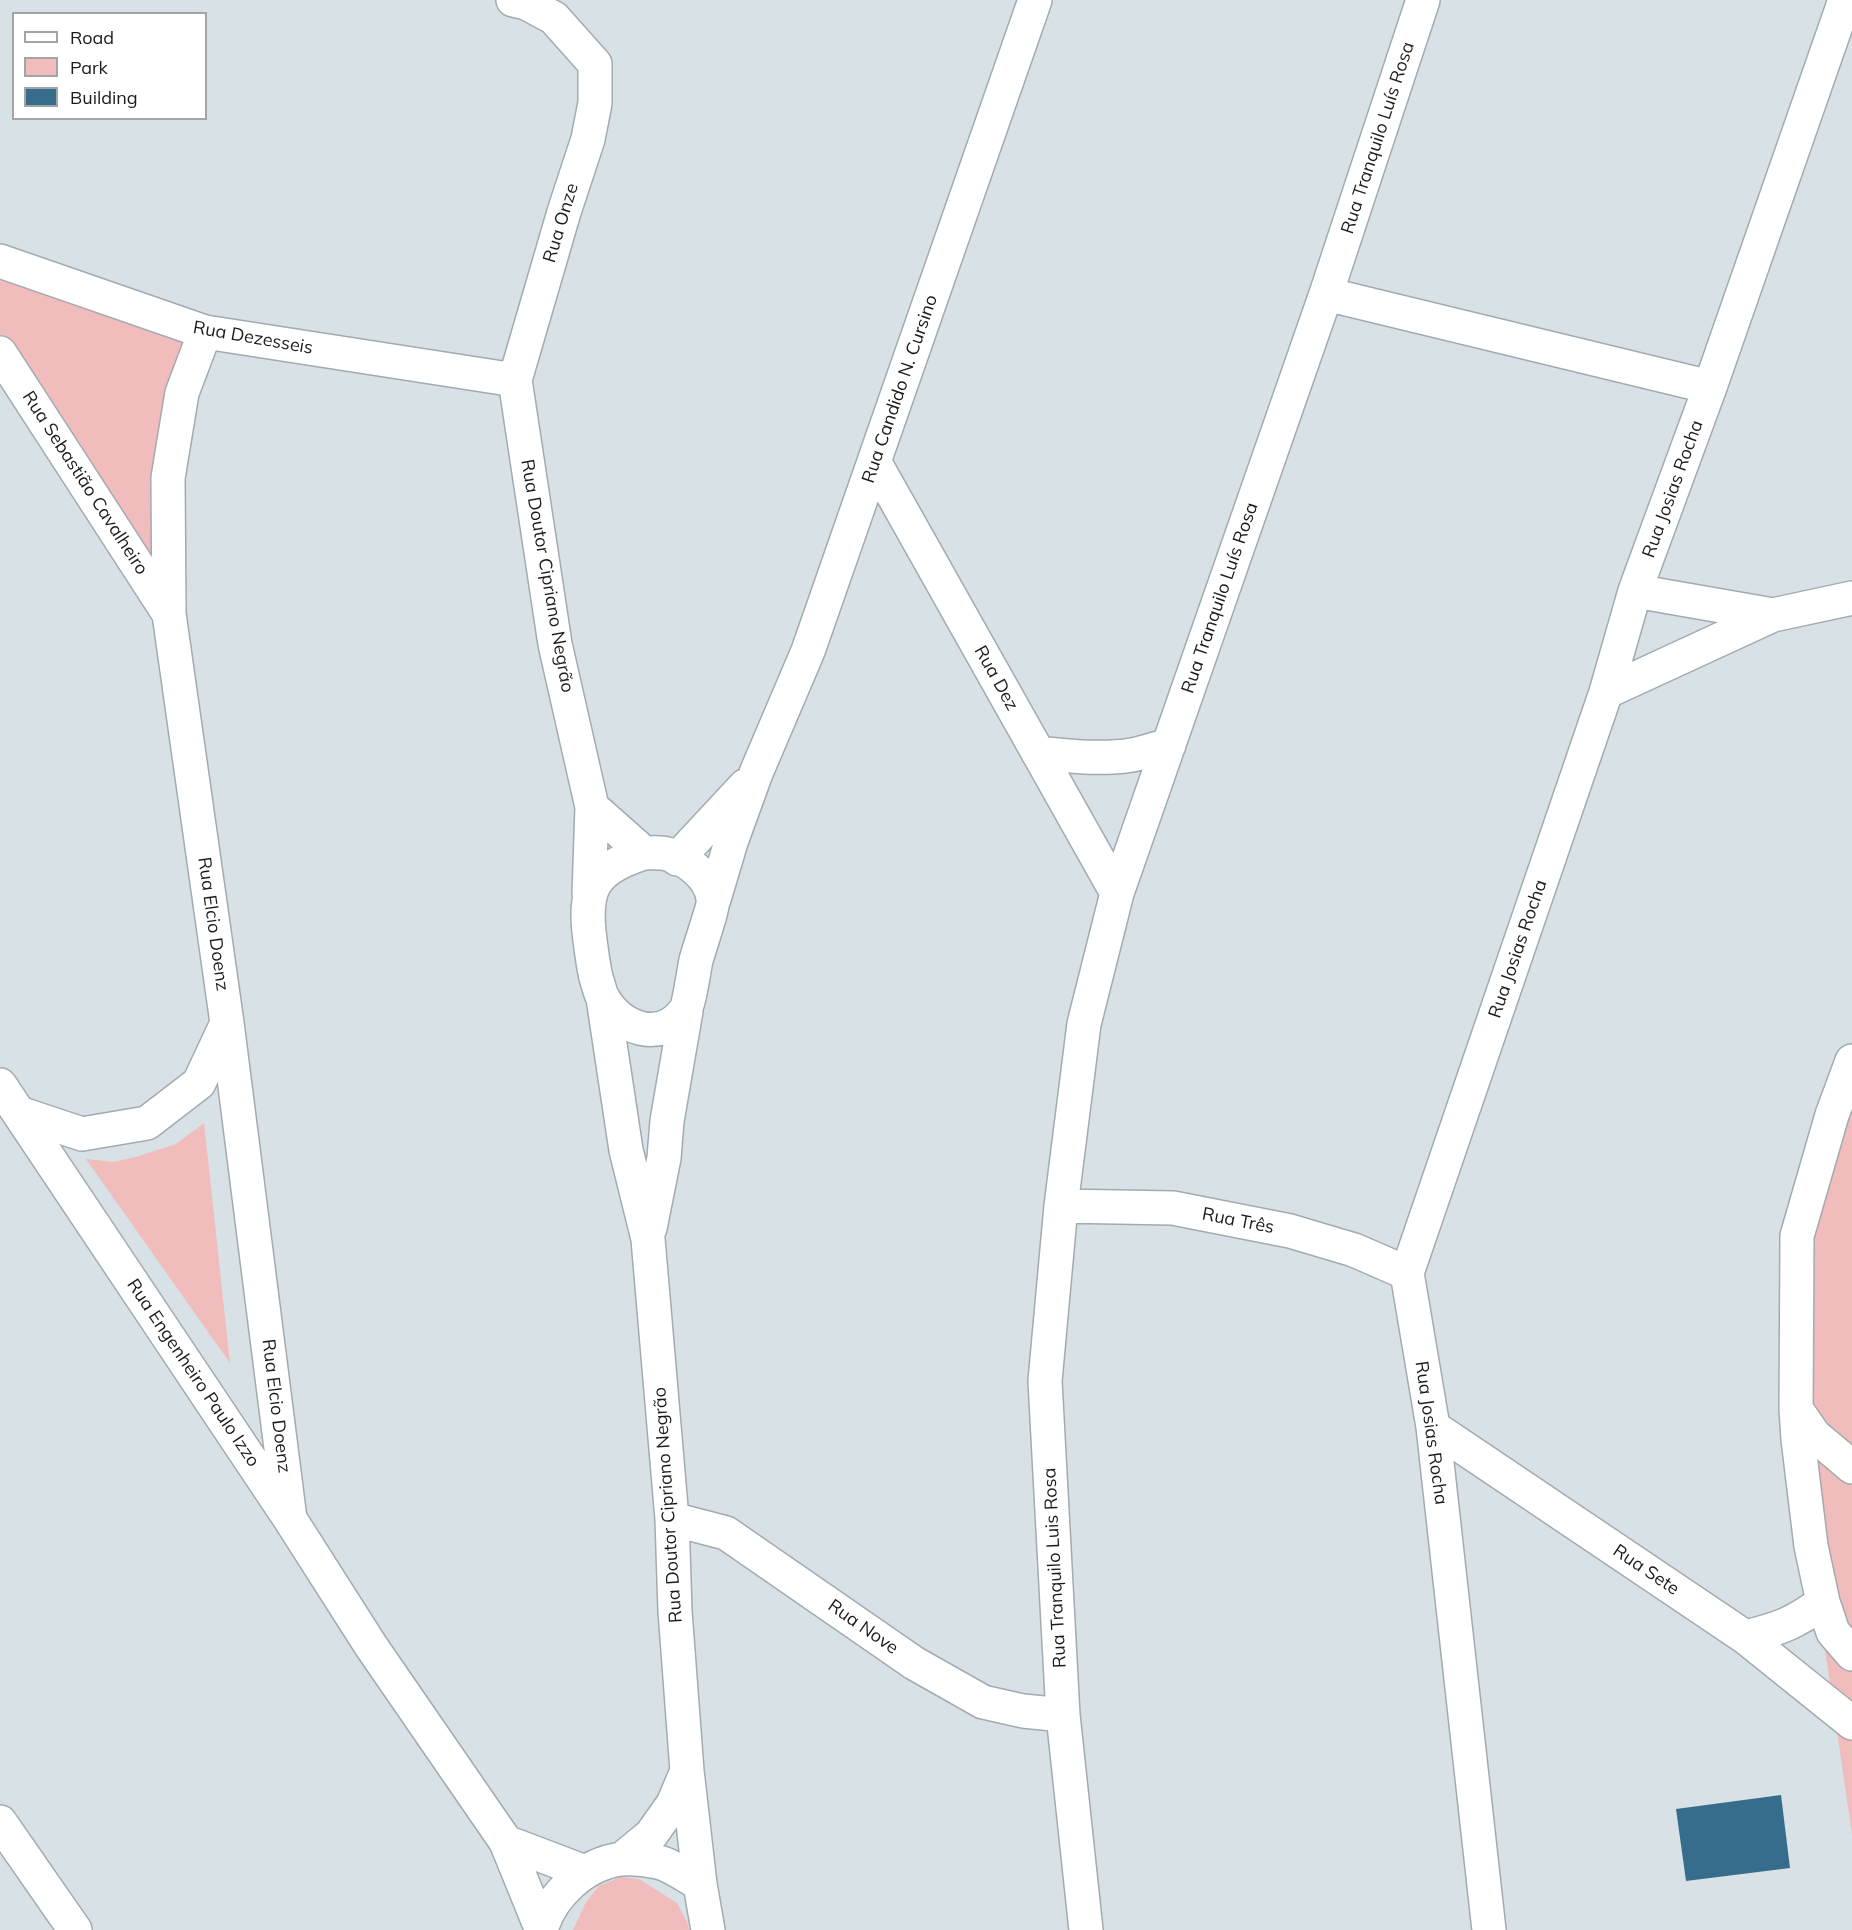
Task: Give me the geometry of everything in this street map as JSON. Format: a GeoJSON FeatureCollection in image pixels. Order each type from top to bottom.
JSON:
{"type":"FeatureCollection","features":[{"type":"Feature","properties":{"kind":"street","name":"Rua Onze"},"geometry":{"type":"LineString","coordinates":[[513,0],[526,3],[554,18],[595,64],[595,103],[588,139],[564,212],[515,380]]}},
{"type":"Feature","properties":{"kind":"street","name":"Rua Candido N. Cursino"},"geometry":{"type":"LineString","coordinates":[[714,899],[730,842],[756,773],[808,651],[1035,0]]}},
{"type":"Feature","properties":{"kind":"street","name":"Rua Tranquilo Luís Rosa"},"geometry":{"type":"LineString","coordinates":[[1062,1206],[1084,1024],[1117,893],[1326,294],[1423,0]]}},
{"type":"Feature","properties":{"kind":"street","name":"Rua Josias Rocha"},"geometry":{"type":"LineString","coordinates":[[1489,1930],[1433,1426],[1407,1274],[1606,692],[1635,591],[1710,387],[1845,0]]}},
{"type":"Feature","properties":{"kind":"street","name":"Rua Dezesseis"},"geometry":{"type":"LineString","coordinates":[[0,261],[205,332],[515,380]]}},
{"type":"Feature","properties":{"kind":"street"},"geometry":{"type":"LineString","coordinates":[[1326,294],[1710,387]]}},
{"type":"Feature","properties":{"kind":"street","name":"Rua Elcio Doenz"},"geometry":{"type":"LineString","coordinates":[[205,332],[182,393],[168,478],[169,614],[227,1023],[290,1519]]}},
{"type":"Feature","properties":{"kind":"street","name":"Rua Sebastião Cavalheiro"},"geometry":{"type":"LineString","coordinates":[[0,353],[169,614]]}},
{"type":"Feature","properties":{"kind":"street","name":"Rua Doutor Cipriano Negrão"},"geometry":{"type":"LineString","coordinates":[[515,380],[555,644],[592,807],[589,893]]}},
{"type":"Feature","properties":{"kind":"street","name":"Rua Dez"},"geometry":{"type":"LineString","coordinates":[[874,463],[1117,893]]}},
{"type":"Feature","properties":{"kind":"street"},"geometry":{"type":"LineString","coordinates":[[1635,591],[1773,615]]}},
{"type":"Feature","properties":{"kind":"street"},"geometry":{"type":"LineString","coordinates":[[1606,692],[1773,615],[1852,598]]}},
{"type":"Feature","properties":{"kind":"street"},"geometry":{"type":"LineString","coordinates":[[1038,753],[1070,757],[1104,757],[1133,755],[1169,745]]}},
{"type":"Feature","properties":{"kind":"street","name":"Rua Candido N. Cursino"},"geometry":{"type":"LineString","coordinates":[[677,859],[756,773]]}},
{"type":"Feature","properties":{"kind":"street"},"geometry":{"type":"LineString","coordinates":[[592,807],[644,853]]}},
{"type":"Feature","properties":{"kind":"street"},"geometry":{"type":"LineString","coordinates":[[644,853],[667,854],[677,859],[689,864],[706,880],[714,899],[696,961],[686,1011],[673,1023],[659,1029],[642,1031],[616,1015],[603,998],[593,969],[587,920],[589,893],[602,874],[621,860],[644,853]]}},
{"type":"Feature","properties":{"kind":"street","name":"Rua Doutor Cipriano Negrão"},"geometry":{"type":"LineString","coordinates":[[603,998],[626,1150],[648,1239],[672,1520],[675,1611],[687,1771],[700,1884],[708,1930]]}},
{"type":"Feature","properties":{"kind":"street","name":"Rua Doutor Cipriano Negrão"},"geometry":{"type":"LineString","coordinates":[[648,1239],[664,1158],[667,1121],[686,1011]]}},
{"type":"Feature","properties":{"kind":"street"},"geometry":{"type":"LineString","coordinates":[[19,1113],[82,1134],[147,1123],[199,1083],[227,1023]]}},
{"type":"Feature","properties":{"kind":"street"},"geometry":{"type":"LineString","coordinates":[[1852,1061],[1832,1115],[1797,1236],[1796,1409],[1811,1546],[1822,1602],[1833,1632],[1852,1654]]}},
{"type":"Feature","properties":{"kind":"street","name":"Rua Engenheiro Paulo Izzo"},"geometry":{"type":"LineString","coordinates":[[0,1085],[290,1519],[371,1646],[506,1842],[541,1929]]}},
{"type":"Feature","properties":{"kind":"street","name":"Rua Três"},"geometry":{"type":"LineString","coordinates":[[1062,1206],[1173,1209],[1290,1231],[1354,1250],[1407,1274]]}},
{"type":"Feature","properties":{"kind":"street","name":"Rua Tranquilo Luis Rosa"},"geometry":{"type":"LineString","coordinates":[[1062,1206],[1045,1381],[1063,1715],[1086,1930]]}},
{"type":"Feature","properties":{"kind":"street"},"geometry":{"type":"LineString","coordinates":[[1796,1409],[1814,1435],[1852,1467]]}},
{"type":"Feature","properties":{"kind":"street","name":"Rua Sete"},"geometry":{"type":"LineString","coordinates":[[1433,1426],[1745,1636],[1852,1723]]}},
{"type":"Feature","properties":{"kind":"street","name":"Rua Nove"},"geometry":{"type":"LineString","coordinates":[[672,1520],[726,1533],[914,1663],[983,1702],[1023,1711],[1063,1715]]}},
{"type":"Feature","properties":{"kind":"street"},"geometry":{"type":"LineString","coordinates":[[1745,1636],[1779,1629],[1802,1617],[1822,1602]]}},
{"type":"Feature","properties":{"kind":"street","name":"Rua Doutor Cipriano Negrão"},"geometry":{"type":"LineString","coordinates":[[622,1859],[651,1834],[673,1804],[687,1771]]}},
{"type":"Feature","properties":{"kind":"street"},"geometry":{"type":"LineString","coordinates":[[0,1822],[75,1930]]}},
{"type":"Feature","properties":{"kind":"street"},"geometry":{"type":"LineString","coordinates":[[506,1842],[585,1872]]}},
{"type":"Feature","properties":{"kind":"street"},"geometry":{"type":"LineString","coordinates":[[541,1929],[557,1898],[569,1884],[585,1872],[603,1863],[622,1859],[661,1862],[700,1884]]}},
{"type":"Feature","properties":{"kind":"green space"},"geometry":{"type":"Polygon","coordinates":[[[0,261],[205,332],[182,393],[169,614],[0,353],[0,261]]]}},
{"type":"Feature","properties":{"kind":"green space"},"geometry":{"type":"Polygon","coordinates":[[[1852,1074],[1852,1834],[1820,1616],[1787,1357],[1836,1118],[1852,1074]]]}},
{"type":"Feature","properties":{"kind":"green space"},"geometry":{"type":"Polygon","coordinates":[[[204,1123],[230,1363],[86,1159],[114,1162],[139,1156],[176,1144],[204,1123]]]}},
{"type":"Feature","properties":{"kind":"green space"},"geometry":{"type":"Polygon","coordinates":[[[621,1877],[639,1879],[677,1903],[689,1930],[573,1930],[586,1902],[599,1886],[621,1877]]]}},
{"type":"Feature","properties":{"kind":"building"},"geometry":{"type":"Polygon","coordinates":[[[1781,1795],[1790,1868],[1686,1881],[1676,1809],[1781,1795]]]}}]}
